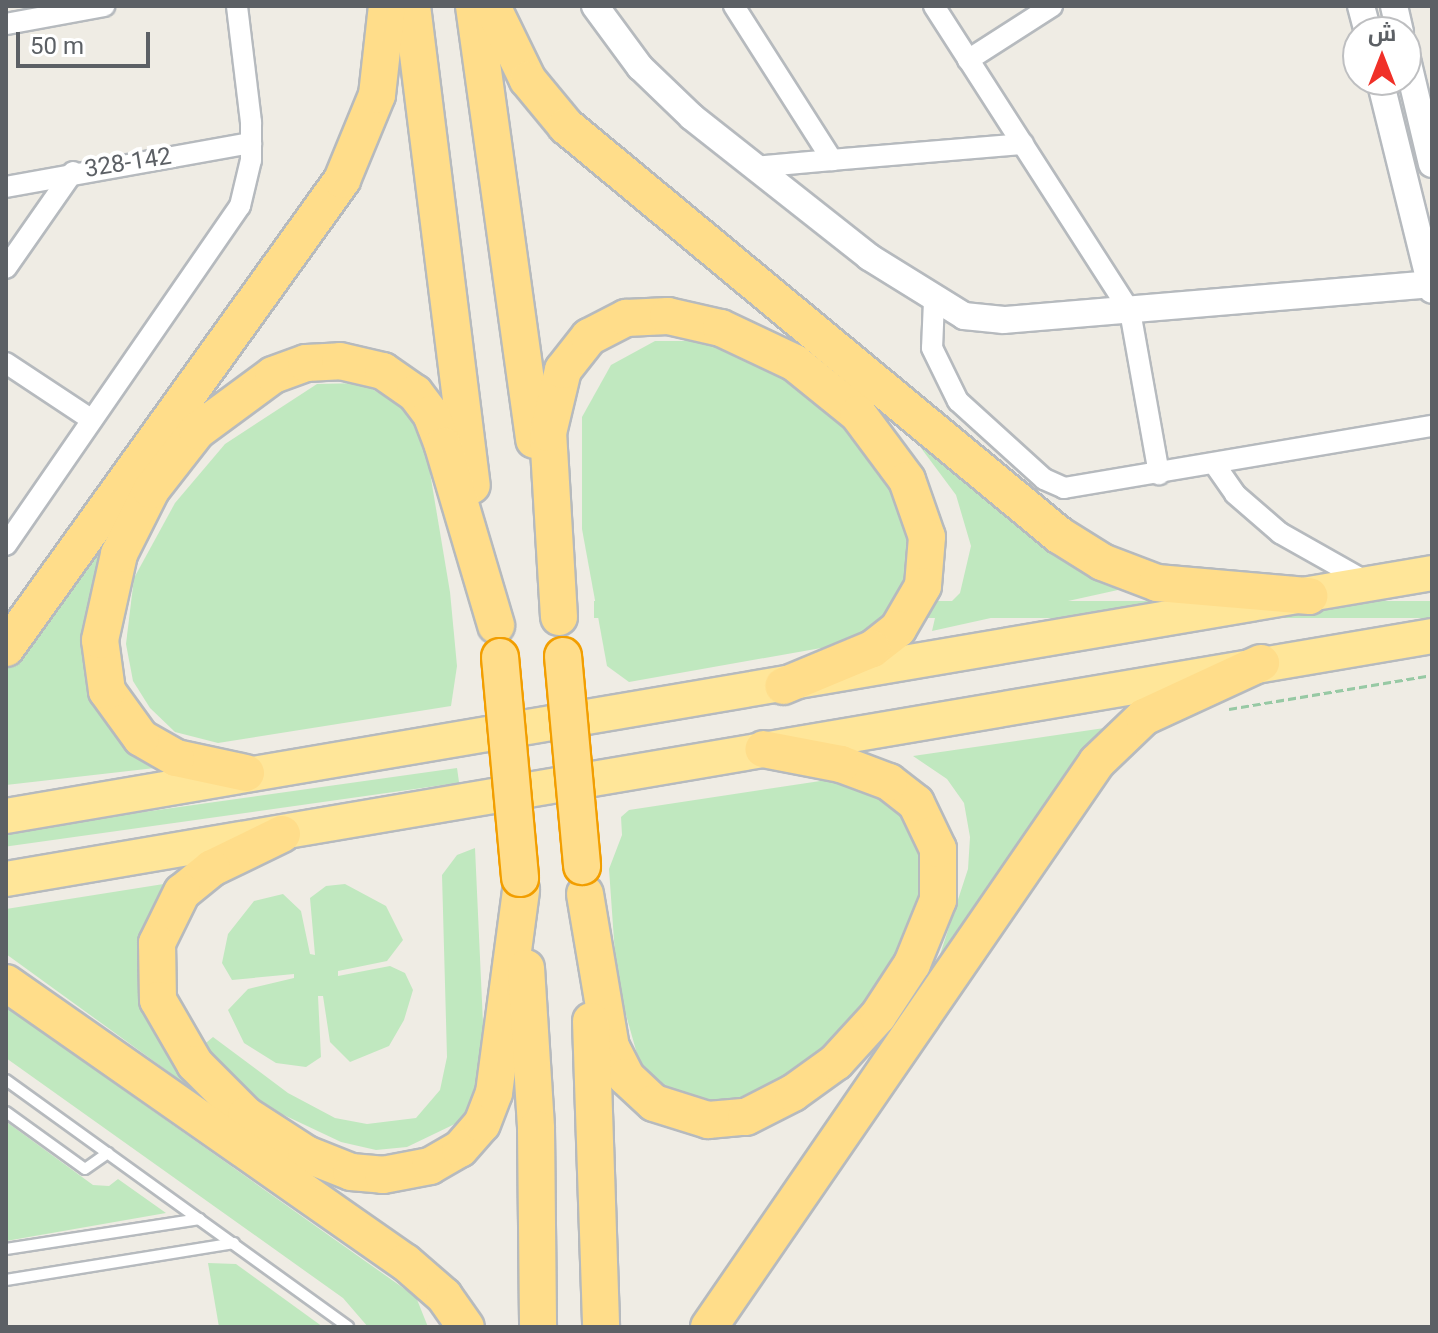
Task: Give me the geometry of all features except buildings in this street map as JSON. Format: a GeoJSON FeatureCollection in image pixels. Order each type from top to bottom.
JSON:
{"type":"FeatureCollection","features":[{"type":"Feature","properties":{"kind":"highway"},"geometry":{"type":"LineString","coordinates":[[6,648],[342,180],[377,95],[387,6]]}},
{"type":"Feature","properties":{"kind":"highway"},"geometry":{"type":"LineString","coordinates":[[412,6],[472,488],[498,641],[521,884],[536,1129],[538,1327]]}},
{"type":"Feature","properties":{"kind":"highway"},"geometry":{"type":"LineString","coordinates":[[474,6],[563,656],[583,880],[601,1327]]}},
{"type":"Feature","properties":{"kind":"highway"},"geometry":{"type":"LineString","coordinates":[[492,6],[513,55],[566,126],[1059,535],[1102,562],[1157,583],[1309,596]]}},
{"type":"Feature","properties":{"kind":"highway"},"geometry":{"type":"LineString","coordinates":[[559,617],[548,433],[563,370],[589,337],[626,318],[668,316],[721,328],[795,363],[858,414],[897,462],[927,537],[923,586],[898,629],[872,649],[783,686]]}},
{"type":"Feature","properties":{"kind":"highway"},"geometry":{"type":"LineString","coordinates":[[246,773],[176,758],[141,738],[107,691],[100,640],[119,554],[151,490],[197,431],[273,375],[323,361],[357,363],[394,377],[424,403],[443,446],[498,641]]}},
{"type":"Feature","properties":{"kind":"highway"},"geometry":{"type":"LineString","coordinates":[[6,816],[1432,573]]}},
{"type":"Feature","properties":{"kind":"highway"},"geometry":{"type":"LineString","coordinates":[[6,879],[1432,636]]}},
{"type":"Feature","properties":{"kind":"highway"},"geometry":{"type":"LineString","coordinates":[[709,1327],[1097,762],[1144,717],[1261,663]]}},
{"type":"Feature","properties":{"kind":"highway"},"geometry":{"type":"LineString","coordinates":[[583,880],[611,1047],[626,1077],[654,1103],[699,1119],[746,1117],[793,1093],[836,1062],[878,1016],[912,964],[938,900],[938,849],[916,803],[889,782],[841,764],[763,749]]}},
{"type":"Feature","properties":{"kind":"highway"},"geometry":{"type":"LineString","coordinates":[[282,834],[212,868],[182,892],[157,943],[158,1000],[195,1064],[246,1115],[306,1154],[351,1172],[383,1175],[430,1166],[460,1149],[482,1124],[494,1093],[521,884]]}},
{"type":"Feature","properties":{"kind":"highway"},"geometry":{"type":"LineString","coordinates":[[6,983],[405,1262],[444,1296],[466,1327]]}},
{"type":"Feature","properties":{"kind":"street"},"geometry":{"type":"LineString","coordinates":[[6,24],[104,6]]}},
{"type":"Feature","properties":{"kind":"street"},"geometry":{"type":"LineString","coordinates":[[6,545],[240,206],[251,143],[237,6]]}},
{"type":"Feature","properties":{"kind":"street"},"geometry":{"type":"LineString","coordinates":[[595,6],[640,67],[754,167],[934,301],[985,320],[1431,287],[1384,96]]}},
{"type":"Feature","properties":{"kind":"street"},"geometry":{"type":"LineString","coordinates":[[734,6],[832,160]]}},
{"type":"Feature","properties":{"kind":"street"},"geometry":{"type":"LineString","coordinates":[[934,6],[1130,311],[1159,474]]}},
{"type":"Feature","properties":{"kind":"street"},"geometry":{"type":"LineString","coordinates":[[968,60],[1052,6]]}},
{"type":"Feature","properties":{"kind":"street"},"geometry":{"type":"LineString","coordinates":[[1416,96],[1432,164]]}},
{"type":"Feature","properties":{"kind":"street","name":"328-142"},"geometry":{"type":"LineString","coordinates":[[6,187],[73,172],[251,143]]}},
{"type":"Feature","properties":{"kind":"street"},"geometry":{"type":"LineString","coordinates":[[754,167],[1023,144]]}},
{"type":"Feature","properties":{"kind":"street"},"geometry":{"type":"LineString","coordinates":[[6,268],[73,172]]}},
{"type":"Feature","properties":{"kind":"street"},"geometry":{"type":"LineString","coordinates":[[934,301],[930,338],[946,383],[971,417],[1044,479],[1073,489],[1432,426]]}},
{"type":"Feature","properties":{"kind":"street"},"geometry":{"type":"LineString","coordinates":[[6,363],[92,420]]}},
{"type":"Feature","properties":{"kind":"street"},"geometry":{"type":"LineString","coordinates":[[1215,465],[1235,494],[1280,533],[1330,565],[1372,584]]}},
{"type":"Feature","properties":{"kind":"lane"},"geometry":{"type":"LineString","coordinates":[[6,1080],[348,1327]]}},
{"type":"Feature","properties":{"kind":"lane"},"geometry":{"type":"LineString","coordinates":[[6,1112],[85,1169],[108,1153]]}},
{"type":"Feature","properties":{"kind":"lane"},"geometry":{"type":"LineString","coordinates":[[6,1249],[200,1219]]}},
{"type":"Feature","properties":{"kind":"lane"},"geometry":{"type":"LineString","coordinates":[[6,1280],[234,1243]]}},
{"type":"Feature","properties":{"kind":"path"},"geometry":{"type":"LineString","coordinates":[[1224,710],[1432,675]]}},
{"type":"Feature","properties":{"kind":"green space"},"geometry":{"type":"Polygon","coordinates":[[[655,341],[709,341],[802,378],[917,505],[909,595],[872,639],[629,682],[607,666],[582,529],[582,417],[611,365],[655,341]]]}},
{"type":"Feature","properties":{"kind":"green space"},"geometry":{"type":"Polygon","coordinates":[[[362,383],[399,405],[423,431],[450,592],[457,666],[451,706],[218,743],[175,732],[150,708],[133,681],[126,644],[134,578],[175,503],[225,444],[317,384],[362,383]]]}},
{"type":"Feature","properties":{"kind":"green space"},"geometry":{"type":"Polygon","coordinates":[[[895,413],[1136,586],[932,631],[935,618],[960,593],[971,546],[956,495],[895,413]]]}},
{"type":"Feature","properties":{"kind":"green space"},"geometry":{"type":"Polygon","coordinates":[[[143,472],[83,633],[89,667],[129,738],[155,768],[6,785],[6,670],[143,472]]]}},
{"type":"Feature","properties":{"kind":"green space"},"geometry":{"type":"Polygon","coordinates":[[[594,601],[1432,601],[1432,618],[594,618],[594,601]]]}},
{"type":"Feature","properties":{"kind":"green space"},"geometry":{"type":"Polygon","coordinates":[[[1118,726],[935,970],[968,869],[970,837],[964,803],[947,779],[913,756],[1118,726]]]}},
{"type":"Feature","properties":{"kind":"green space"},"geometry":{"type":"Polygon","coordinates":[[[457,768],[459,783],[7,846],[6,831],[457,768]]]}},
{"type":"Feature","properties":{"kind":"green space"},"geometry":{"type":"Polygon","coordinates":[[[847,777],[889,790],[927,858],[924,898],[891,973],[835,1047],[758,1096],[708,1103],[681,1098],[641,1068],[617,983],[609,869],[622,835],[621,817],[629,810],[847,777]]]}},
{"type":"Feature","properties":{"kind":"green space"},"geometry":{"type":"Polygon","coordinates":[[[475,848],[485,1067],[469,1111],[459,1122],[407,1147],[376,1150],[341,1142],[269,1108],[201,1047],[213,1037],[288,1093],[335,1118],[367,1124],[416,1118],[440,1090],[447,1057],[442,875],[457,855],[475,848]]]}},
{"type":"Feature","properties":{"kind":"green space"},"geometry":{"type":"Polygon","coordinates":[[[170,883],[145,1003],[156,1037],[186,1071],[195,1091],[6,954],[6,909],[170,883]]]}},
{"type":"Feature","properties":{"kind":"green space"},"geometry":{"type":"Polygon","coordinates":[[[345,884],[386,906],[403,940],[387,961],[338,971],[338,976],[390,966],[405,973],[413,990],[404,1020],[389,1046],[350,1062],[330,1042],[323,996],[318,996],[321,1057],[306,1067],[276,1063],[244,1043],[228,1010],[248,989],[294,978],[294,974],[232,980],[222,963],[228,934],[254,901],[283,894],[301,911],[310,954],[315,955],[310,898],[326,886],[345,884]]]}},
{"type":"Feature","properties":{"kind":"green space"},"geometry":{"type":"Polygon","coordinates":[[[6,1007],[416,1297],[428,1327],[368,1327],[343,1298],[6,1058],[6,1007]]]}},
{"type":"Feature","properties":{"kind":"green space"},"geometry":{"type":"Polygon","coordinates":[[[8,1123],[93,1185],[109,1186],[118,1179],[166,1213],[6,1241],[8,1123]]]}},
{"type":"Feature","properties":{"kind":"green space"},"geometry":{"type":"Polygon","coordinates":[[[208,1263],[236,1264],[323,1327],[219,1327],[208,1263]]]}}]}
